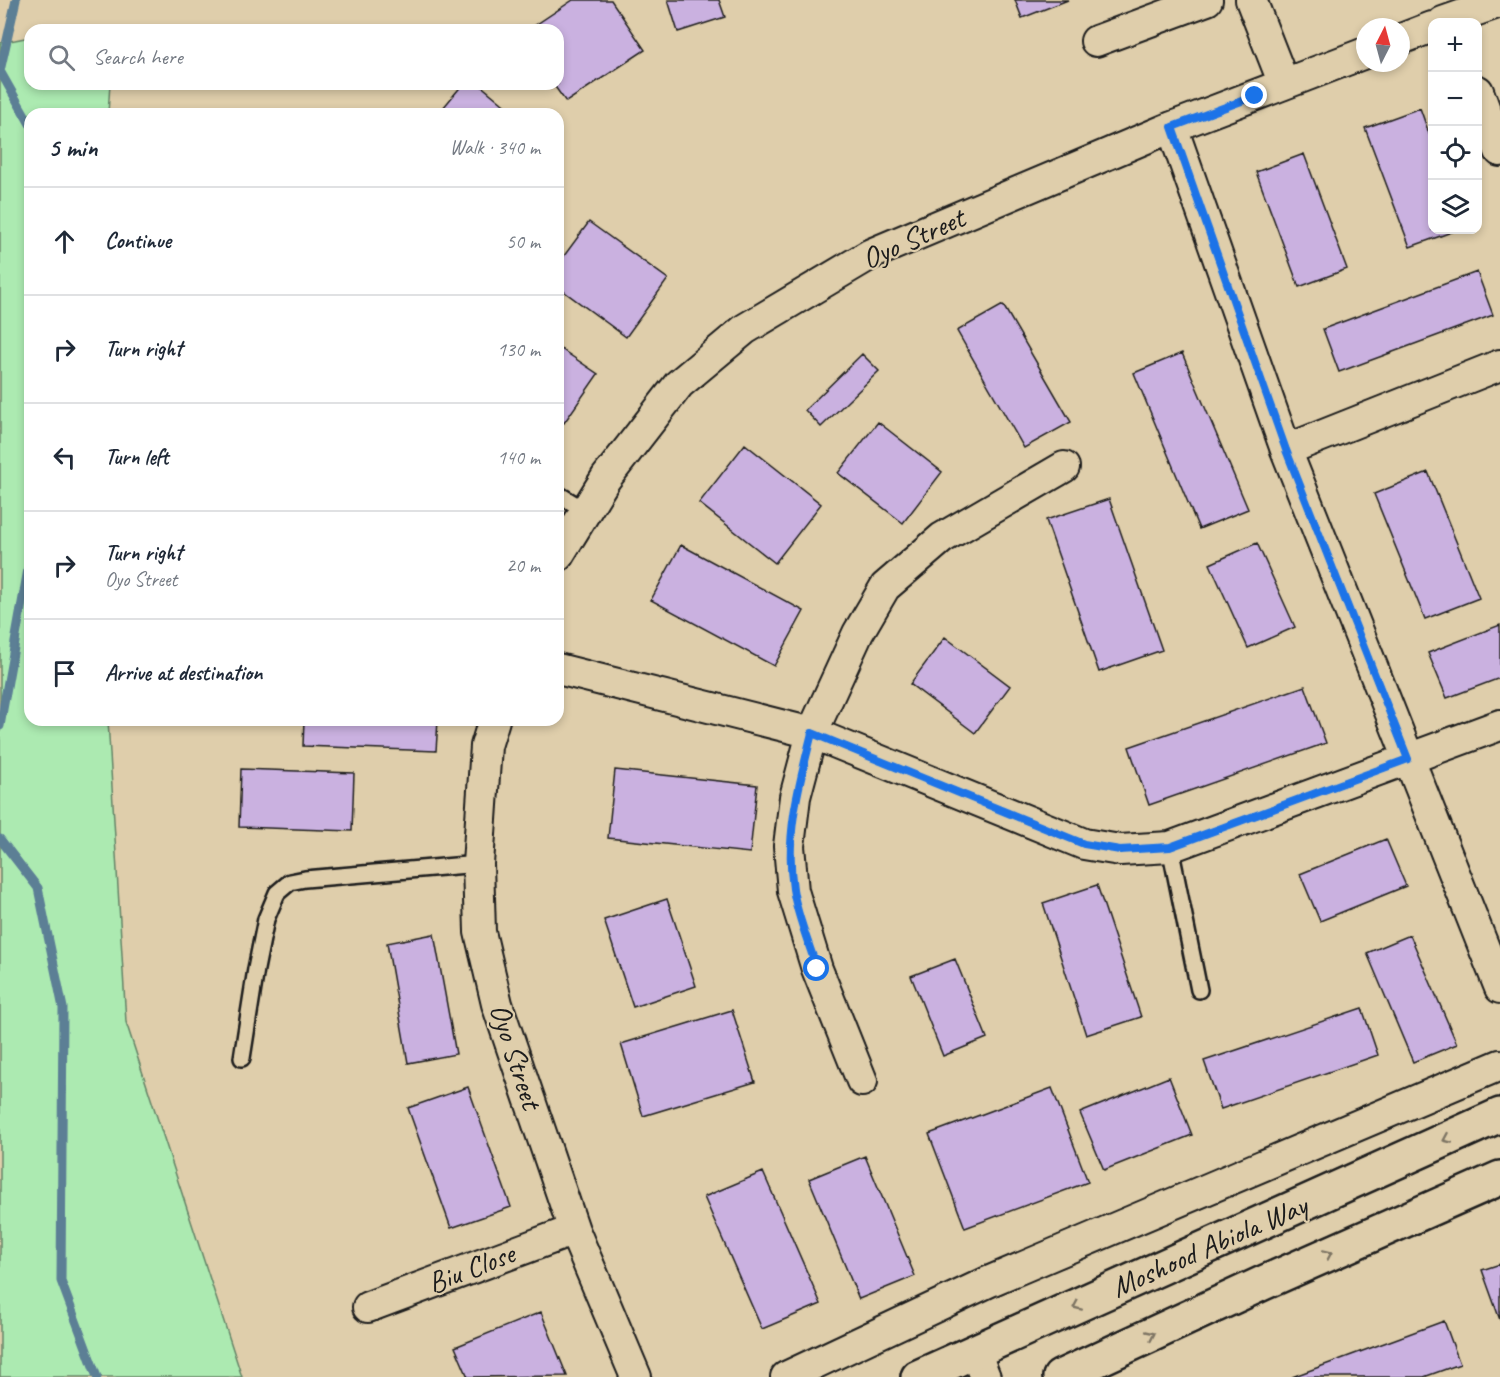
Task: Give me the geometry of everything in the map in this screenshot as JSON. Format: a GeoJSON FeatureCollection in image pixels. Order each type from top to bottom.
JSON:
{"type":"FeatureCollection","features":[{"type":"Feature","properties":{"kind":"main road","name":"Moshood Abiola Way"},"geometry":{"type":"LineString","coordinates":[[918,1377],[980,1365],[1500,1115]]}},
{"type":"Feature","properties":{"kind":"main road","name":"Moshood Abiola Way"},"geometry":{"type":"LineString","coordinates":[[1060,1377],[1263,1282],[1500,1178]]}},
{"type":"Feature","properties":{"kind":"street"},"geometry":{"type":"LineString","coordinates":[[1096,40],[1207,0]]}},
{"type":"Feature","properties":{"kind":"street"},"geometry":{"type":"LineString","coordinates":[[1251,0],[1284,84]]}},
{"type":"Feature","properties":{"kind":"street"},"geometry":{"type":"LineString","coordinates":[[1458,18],[1500,2]]}},
{"type":"Feature","properties":{"kind":"street"},"geometry":{"type":"LineString","coordinates":[[1410,36],[1428,29]]}},
{"type":"Feature","properties":{"kind":"street","name":"Oyo Street"},"geometry":{"type":"LineString","coordinates":[[564,546],[606,478],[680,384],[745,329],[871,254],[1172,127],[1356,56]]}},
{"type":"Feature","properties":{"kind":"street"},"geometry":{"type":"LineString","coordinates":[[1482,101],[1500,151]]}},
{"type":"Feature","properties":{"kind":"street"},"geometry":{"type":"LineString","coordinates":[[1172,127],[1286,450],[1500,988]]}},
{"type":"Feature","properties":{"kind":"street"},"geometry":{"type":"LineString","coordinates":[[1286,450],[1500,366]]}},
{"type":"Feature","properties":{"kind":"street"},"geometry":{"type":"LineString","coordinates":[[862,1081],[817,969],[793,891],[789,846],[795,797],[812,733],[858,633],[885,587],[942,538],[1064,467]]}},
{"type":"Feature","properties":{"kind":"street"},"geometry":{"type":"LineString","coordinates":[[564,671],[812,733],[1084,844],[1120,850],[1170,847],[1500,725]]}},
{"type":"Feature","properties":{"kind":"street","name":"Oyo Street"},"geometry":{"type":"LineString","coordinates":[[492,726],[486,746],[478,864],[480,932],[497,1004],[574,1230],[636,1377]]}},
{"type":"Feature","properties":{"kind":"street"},"geometry":{"type":"LineString","coordinates":[[786,1377],[988,1282],[1500,1065]]}},
{"type":"Feature","properties":{"kind":"street","name":"Biu Close"},"geometry":{"type":"LineString","coordinates":[[368,1307],[574,1230]]}},
{"type":"Feature","properties":{"kind":"lane"},"geometry":{"type":"LineString","coordinates":[[564,498],[586,511]]}},
{"type":"Feature","properties":{"kind":"lane"},"geometry":{"type":"LineString","coordinates":[[1170,847],[1199,990]]}},
{"type":"Feature","properties":{"kind":"lane"},"geometry":{"type":"LineString","coordinates":[[242,1058],[266,919],[277,893],[290,882],[478,864]]}},
{"type":"Feature","properties":{"kind":"green space"},"geometry":{"type":"Polygon","coordinates":[[[24,38],[24,90],[110,90],[108,108],[24,108],[24,726],[108,726],[126,1022],[242,1377],[0,1377],[0,43],[24,38]]]}},
{"type":"Feature","properties":{"kind":"building"},"geometry":{"type":"Polygon","coordinates":[[[573,0],[611,0],[645,50],[566,102],[557,90],[564,90],[564,24],[537,24],[573,0]]]}},
{"type":"Feature","properties":{"kind":"building"},"geometry":{"type":"Polygon","coordinates":[[[668,0],[719,0],[725,17],[678,32],[668,0]]]}},
{"type":"Feature","properties":{"kind":"building"},"geometry":{"type":"Polygon","coordinates":[[[1015,0],[1068,0],[1022,18],[1015,0]]]}},
{"type":"Feature","properties":{"kind":"building"},"geometry":{"type":"Polygon","coordinates":[[[458,90],[486,90],[508,108],[443,108],[458,90]]]}},
{"type":"Feature","properties":{"kind":"building"},"geometry":{"type":"Polygon","coordinates":[[[1420,108],[1428,131],[1428,234],[1446,234],[1410,247],[1365,128],[1420,108]]]}},
{"type":"Feature","properties":{"kind":"building"},"geometry":{"type":"Polygon","coordinates":[[[1304,154],[1347,269],[1299,287],[1256,172],[1304,154]]]}},
{"type":"Feature","properties":{"kind":"building"},"geometry":{"type":"Polygon","coordinates":[[[589,222],[668,279],[626,337],[564,291],[564,256],[589,222]]]}},
{"type":"Feature","properties":{"kind":"building"},"geometry":{"type":"Polygon","coordinates":[[[1477,272],[1493,315],[1339,372],[1323,329],[1477,272]]]}},
{"type":"Feature","properties":{"kind":"building"},"geometry":{"type":"Polygon","coordinates":[[[1003,305],[1071,422],[1024,448],[957,331],[1003,305]]]}},
{"type":"Feature","properties":{"kind":"building"},"geometry":{"type":"Polygon","coordinates":[[[564,351],[598,374],[564,423],[564,351]]]}},
{"type":"Feature","properties":{"kind":"building"},"geometry":{"type":"Polygon","coordinates":[[[1182,353],[1248,509],[1199,529],[1134,373],[1182,353]]]}},
{"type":"Feature","properties":{"kind":"building"},"geometry":{"type":"Polygon","coordinates":[[[862,354],[879,371],[821,427],[805,410],[862,354]]]}},
{"type":"Feature","properties":{"kind":"building"},"geometry":{"type":"Polygon","coordinates":[[[878,422],[942,472],[903,523],[838,473],[878,422]]]}},
{"type":"Feature","properties":{"kind":"building"},"geometry":{"type":"Polygon","coordinates":[[[745,444],[821,504],[775,563],[699,503],[745,444]]]}},
{"type":"Feature","properties":{"kind":"building"},"geometry":{"type":"Polygon","coordinates":[[[1428,472],[1479,598],[1425,619],[1374,494],[1428,472]]]}},
{"type":"Feature","properties":{"kind":"building"},"geometry":{"type":"Polygon","coordinates":[[[1109,499],[1162,650],[1099,672],[1046,520],[1109,499]]]}},
{"type":"Feature","properties":{"kind":"building"},"geometry":{"type":"Polygon","coordinates":[[[1257,543],[1295,627],[1248,648],[1210,564],[1257,543]]]}},
{"type":"Feature","properties":{"kind":"building"},"geometry":{"type":"Polygon","coordinates":[[[681,545],[804,611],[774,666],[651,600],[681,545]]]}},
{"type":"Feature","properties":{"kind":"building"},"geometry":{"type":"Polygon","coordinates":[[[1500,625],[1500,678],[1447,698],[1428,653],[1500,625]]]}},
{"type":"Feature","properties":{"kind":"building"},"geometry":{"type":"Polygon","coordinates":[[[945,637],[1010,686],[975,733],[910,684],[945,637]]]}},
{"type":"Feature","properties":{"kind":"building"},"geometry":{"type":"Polygon","coordinates":[[[1305,686],[1326,743],[1149,805],[1129,747],[1305,686]]]}},
{"type":"Feature","properties":{"kind":"building"},"geometry":{"type":"Polygon","coordinates":[[[304,726],[438,726],[436,751],[303,746],[304,726]]]}},
{"type":"Feature","properties":{"kind":"building"},"geometry":{"type":"Polygon","coordinates":[[[241,769],[354,773],[352,831],[239,827],[241,769]]]}},
{"type":"Feature","properties":{"kind":"building"},"geometry":{"type":"Polygon","coordinates":[[[615,770],[757,785],[750,853],[608,838],[615,770]]]}},
{"type":"Feature","properties":{"kind":"building"},"geometry":{"type":"Polygon","coordinates":[[[1386,839],[1406,886],[1320,921],[1300,874],[1386,839]]]}},
{"type":"Feature","properties":{"kind":"building"},"geometry":{"type":"Polygon","coordinates":[[[1097,885],[1141,1017],[1086,1035],[1043,903],[1097,885]]]}},
{"type":"Feature","properties":{"kind":"building"},"geometry":{"type":"Polygon","coordinates":[[[667,899],[696,986],[633,1007],[604,920],[667,899]]]}},
{"type":"Feature","properties":{"kind":"building"},"geometry":{"type":"Polygon","coordinates":[[[434,934],[456,1054],[408,1063],[387,943],[434,934]]]}},
{"type":"Feature","properties":{"kind":"building"},"geometry":{"type":"Polygon","coordinates":[[[1410,935],[1457,1044],[1413,1062],[1367,953],[1410,935]]]}},
{"type":"Feature","properties":{"kind":"building"},"geometry":{"type":"Polygon","coordinates":[[[955,959],[987,1038],[943,1056],[911,976],[955,959]]]}},
{"type":"Feature","properties":{"kind":"building"},"geometry":{"type":"Polygon","coordinates":[[[1362,1008],[1378,1055],[1221,1109],[1204,1061],[1362,1008]]]}},
{"type":"Feature","properties":{"kind":"building"},"geometry":{"type":"Polygon","coordinates":[[[732,1010],[755,1082],[643,1116],[621,1044],[732,1010]]]}},
{"type":"Feature","properties":{"kind":"building"},"geometry":{"type":"Polygon","coordinates":[[[1169,1077],[1192,1135],[1104,1170],[1080,1113],[1169,1077]]]}},
{"type":"Feature","properties":{"kind":"building"},"geometry":{"type":"Polygon","coordinates":[[[468,1087],[511,1207],[451,1228],[408,1108],[468,1087]]]}},
{"type":"Feature","properties":{"kind":"building"},"geometry":{"type":"Polygon","coordinates":[[[1052,1088],[1088,1182],[965,1228],[929,1134],[1052,1088]]]}},
{"type":"Feature","properties":{"kind":"building"},"geometry":{"type":"Polygon","coordinates":[[[865,1156],[915,1276],[859,1299],[809,1179],[865,1156]]]}},
{"type":"Feature","properties":{"kind":"building"},"geometry":{"type":"Polygon","coordinates":[[[763,1172],[821,1304],[762,1329],[704,1197],[763,1172]]]}},
{"type":"Feature","properties":{"kind":"building"},"geometry":{"type":"Polygon","coordinates":[[[1500,1264],[1500,1320],[1482,1270],[1500,1264]]]}},
{"type":"Feature","properties":{"kind":"building"},"geometry":{"type":"Polygon","coordinates":[[[541,1312],[567,1376],[468,1377],[455,1347],[541,1312]]]}},
{"type":"Feature","properties":{"kind":"building"},"geometry":{"type":"Polygon","coordinates":[[[1444,1321],[1460,1364],[1424,1377],[1292,1377],[1444,1321]]]}},
{"type":"Feature","properties":{"kind":"waterway"},"geometry":{"type":"LineString","coordinates":[[16,0],[0,71],[24,113]]}},
{"type":"Feature","properties":{"kind":"waterway"},"geometry":{"type":"LineString","coordinates":[[0,726],[24,592]]}},
{"type":"Feature","properties":{"kind":"waterway"},"geometry":{"type":"LineString","coordinates":[[0,839],[38,888],[63,1008],[61,1281],[97,1377]]}},
{"type":"Feature","properties":{"kind":"route"},"geometry":{"type":"LineString","coordinates":[[817,969],[793,891],[789,846],[795,797],[812,733],[1084,844],[1120,850],[1170,847],[1408,759],[1286,450],[1172,127],[1255,96]]}}]}
